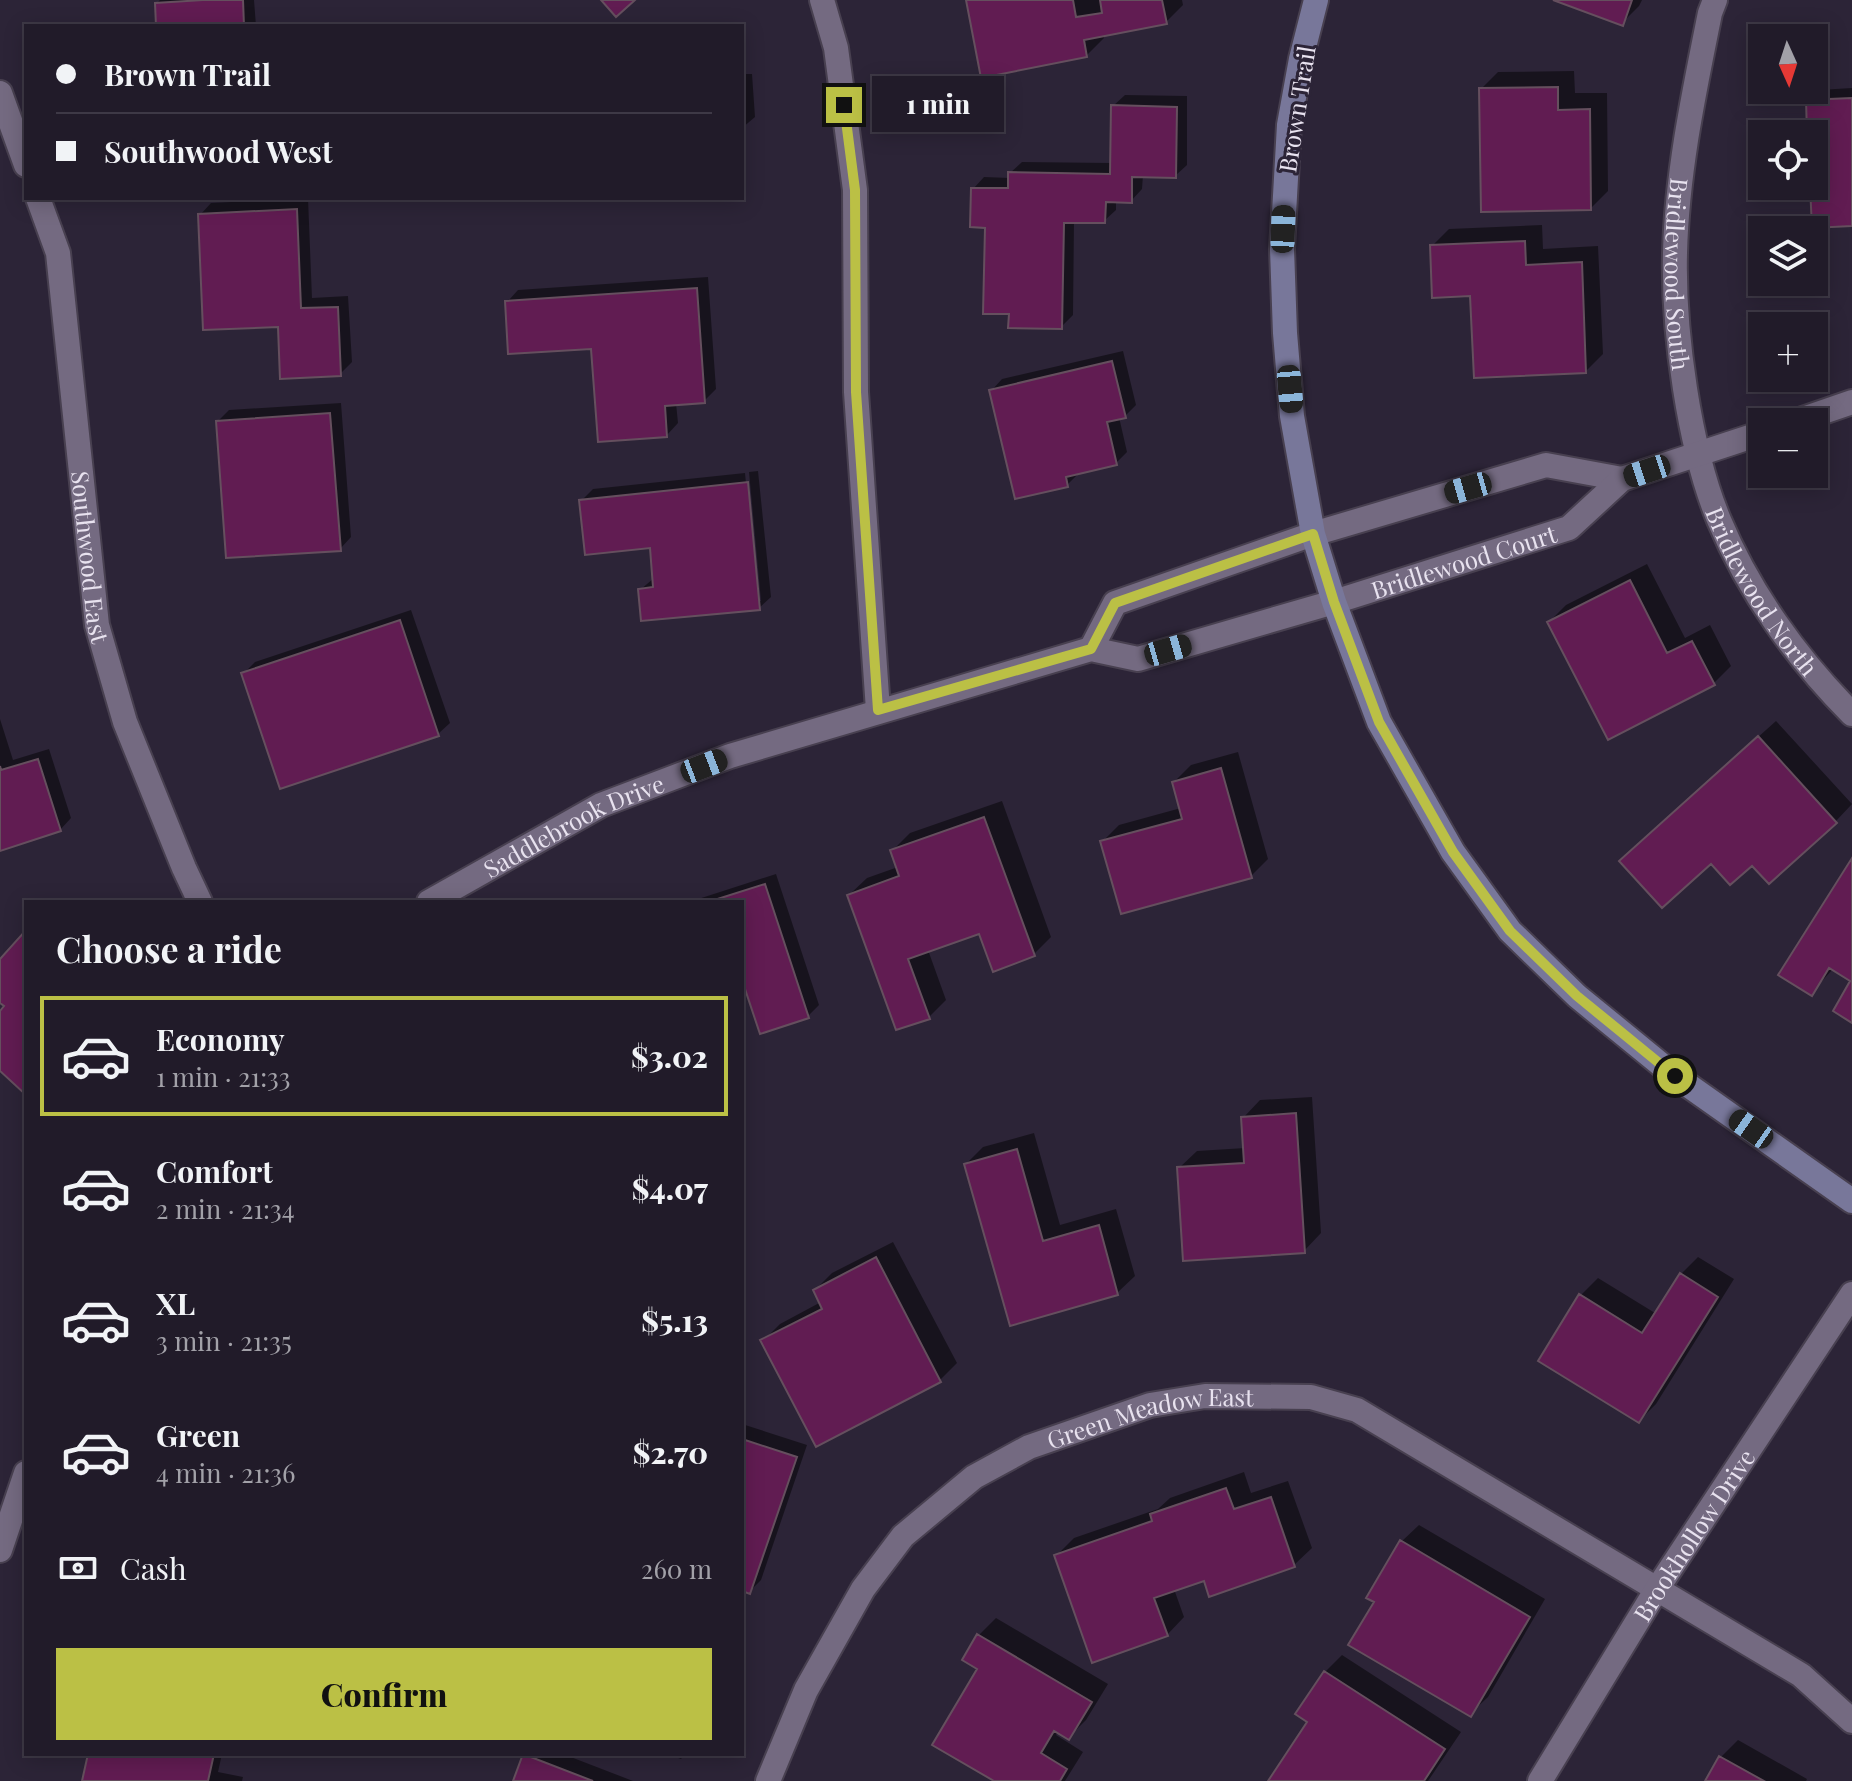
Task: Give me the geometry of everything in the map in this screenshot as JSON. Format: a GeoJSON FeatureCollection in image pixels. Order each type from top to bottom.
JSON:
{"type":"FeatureCollection","features":[{"type":"Feature","properties":{"kind":"street"},"geometry":{"type":"LineString","coordinates":[[822,0],[836,48],[855,190],[856,392],[878,710]]}},
{"type":"Feature","properties":{"kind":"street","name":"Brown Trail"},"geometry":{"type":"LineString","coordinates":[[1316,0],[1289,125],[1282,249],[1292,416],[1313,534],[1334,602],[1379,722],[1453,852],[1510,931],[1577,996],[1675,1076],[1852,1201]]}},
{"type":"Feature","properties":{"kind":"street","name":"Bridlewood South"},"geometry":{"type":"LineString","coordinates":[[1699,454],[1680,359],[1675,253],[1686,134],[1715,0]]}},
{"type":"Feature","properties":{"kind":"street"},"geometry":{"type":"LineString","coordinates":[[0,93],[24,159]]}},
{"type":"Feature","properties":{"kind":"street","name":"Southwood East"},"geometry":{"type":"LineString","coordinates":[[39,200],[58,253],[97,625],[125,722],[199,900]]}},
{"type":"Feature","properties":{"kind":"street"},"geometry":{"type":"LineString","coordinates":[[1828,410],[1852,402]]}},
{"type":"Feature","properties":{"kind":"street","name":"Bridlewood Court"},"geometry":{"type":"LineString","coordinates":[[1334,602],[1569,528],[1622,479],[1748,438]]}},
{"type":"Feature","properties":{"kind":"street","name":"Bridlewood North"},"geometry":{"type":"LineString","coordinates":[[1699,454],[1719,519],[1753,589],[1821,683],[1852,714]]}},
{"type":"Feature","properties":{"kind":"street","name":"Bridlewood Court"},"geometry":{"type":"LineString","coordinates":[[1313,534],[1546,465],[1622,479]]}},
{"type":"Feature","properties":{"kind":"street"},"geometry":{"type":"LineString","coordinates":[[1091,649],[1115,603],[1313,534]]}},
{"type":"Feature","properties":{"kind":"street","name":"Saddlebrook Drive"},"geometry":{"type":"LineString","coordinates":[[433,900],[601,805],[730,756],[1091,649],[1138,659],[1334,602]]}},
{"type":"Feature","properties":{"kind":"street","name":"Brookhollow Drive"},"geometry":{"type":"LineString","coordinates":[[1540,1781],[1657,1589],[1852,1294]]}},
{"type":"Feature","properties":{"kind":"street","name":"Green Meadow East"},"geometry":{"type":"LineString","coordinates":[[768,1781],[806,1690],[863,1589],[903,1536],[974,1477],[1029,1447],[1150,1405],[1205,1396],[1311,1397],[1357,1410],[1801,1675],[1852,1721]]}},
{"type":"Feature","properties":{"kind":"street"},"geometry":{"type":"LineString","coordinates":[[0,1550],[24,1479]]}},
{"type":"Feature","properties":{"kind":"building"},"geometry":{"type":"Polygon","coordinates":[[[243,0],[244,24],[156,24],[155,3],[243,0]]]}},
{"type":"Feature","properties":{"kind":"building"},"geometry":{"type":"Polygon","coordinates":[[[601,0],[635,0],[616,17],[601,0]]]}},
{"type":"Feature","properties":{"kind":"building"},"geometry":{"type":"Polygon","coordinates":[[[966,0],[1073,0],[1076,17],[1102,13],[1100,0],[1162,0],[1167,24],[1084,40],[1087,57],[981,78],[966,0]]]}},
{"type":"Feature","properties":{"kind":"building"},"geometry":{"type":"Polygon","coordinates":[[[1553,0],[1632,0],[1623,26],[1553,0]]]}},
{"type":"Feature","properties":{"kind":"building"},"geometry":{"type":"Polygon","coordinates":[[[1558,87],[1558,110],[1590,109],[1591,210],[1481,212],[1479,88],[1558,87]]]}},
{"type":"Feature","properties":{"kind":"building"},"geometry":{"type":"Polygon","coordinates":[[[1852,98],[1852,226],[1828,227],[1828,216],[1811,216],[1811,200],[1828,200],[1828,120],[1807,120],[1806,104],[1828,104],[1828,99],[1852,98]]]}},
{"type":"Feature","properties":{"kind":"building"},"geometry":{"type":"Polygon","coordinates":[[[1111,105],[1177,107],[1176,178],[1132,177],[1132,203],[1106,202],[1105,223],[1064,223],[1062,329],[1008,328],[1009,314],[983,314],[985,228],[970,227],[971,188],[1008,188],[1008,172],[1110,174],[1111,105]]]}},
{"type":"Feature","properties":{"kind":"building"},"geometry":{"type":"Polygon","coordinates":[[[297,209],[301,308],[338,307],[341,376],[280,379],[278,327],[203,330],[198,214],[297,209]]]}},
{"type":"Feature","properties":{"kind":"building"},"geometry":{"type":"Polygon","coordinates":[[[1525,241],[1526,265],[1582,262],[1586,373],[1474,378],[1470,296],[1432,298],[1430,245],[1525,241]]]}},
{"type":"Feature","properties":{"kind":"building"},"geometry":{"type":"Polygon","coordinates":[[[697,288],[705,403],[665,406],[667,437],[598,442],[591,349],[508,354],[505,301],[697,288]]]}},
{"type":"Feature","properties":{"kind":"building"},"geometry":{"type":"Polygon","coordinates":[[[1112,361],[1126,418],[1107,422],[1117,465],[1066,477],[1068,487],[1015,499],[989,390],[1112,361]]]}},
{"type":"Feature","properties":{"kind":"building"},"geometry":{"type":"Polygon","coordinates":[[[330,413],[341,551],[226,558],[216,421],[330,413]]]}},
{"type":"Feature","properties":{"kind":"building"},"geometry":{"type":"Polygon","coordinates":[[[748,482],[760,610],[641,621],[638,589],[653,587],[650,548],[585,555],[579,500],[748,482]]]}},
{"type":"Feature","properties":{"kind":"building"},"geometry":{"type":"Polygon","coordinates":[[[1630,580],[1667,653],[1692,641],[1715,685],[1608,740],[1547,622],[1630,580]]]}},
{"type":"Feature","properties":{"kind":"building"},"geometry":{"type":"Polygon","coordinates":[[[400,620],[439,736],[280,789],[241,673],[400,620]]]}},
{"type":"Feature","properties":{"kind":"building"},"geometry":{"type":"Polygon","coordinates":[[[1758,736],[1837,823],[1769,884],[1752,866],[1730,885],[1711,864],[1662,908],[1619,861],[1758,736]]]}},
{"type":"Feature","properties":{"kind":"building"},"geometry":{"type":"Polygon","coordinates":[[[38,759],[61,831],[0,851],[0,766],[1,770],[38,759]]]}},
{"type":"Feature","properties":{"kind":"building"},"geometry":{"type":"Polygon","coordinates":[[[1221,768],[1252,878],[1121,914],[1100,841],[1182,819],[1172,782],[1221,768]]]}},
{"type":"Feature","properties":{"kind":"building"},"geometry":{"type":"Polygon","coordinates":[[[984,817],[1035,956],[993,972],[979,934],[908,959],[930,1019],[896,1030],[847,895],[899,876],[890,850],[984,817]]]}},
{"type":"Feature","properties":{"kind":"building"},"geometry":{"type":"Polygon","coordinates":[[[1852,858],[1852,1023],[1833,1011],[1850,981],[1829,968],[1812,996],[1778,975],[1852,858]]]}},
{"type":"Feature","properties":{"kind":"building"},"geometry":{"type":"Polygon","coordinates":[[[765,884],[809,1018],[760,1034],[744,986],[744,900],[714,900],[765,884]]]}},
{"type":"Feature","properties":{"kind":"building"},"geometry":{"type":"Polygon","coordinates":[[[24,932],[24,1093],[0,1071],[0,1011],[4,1006],[0,1003],[0,959],[24,932]]]}},
{"type":"Feature","properties":{"kind":"building"},"geometry":{"type":"Polygon","coordinates":[[[1296,1113],[1305,1253],[1183,1261],[1177,1167],[1244,1163],[1241,1117],[1296,1113]]]}},
{"type":"Feature","properties":{"kind":"building"},"geometry":{"type":"Polygon","coordinates":[[[1017,1149],[1043,1241],[1099,1225],[1118,1295],[1010,1326],[964,1164],[1017,1149]]]}},
{"type":"Feature","properties":{"kind":"building"},"geometry":{"type":"Polygon","coordinates":[[[876,1257],[941,1382],[816,1447],[760,1340],[822,1309],[813,1290],[876,1257]]]}},
{"type":"Feature","properties":{"kind":"building"},"geometry":{"type":"Polygon","coordinates":[[[1680,1273],[1718,1297],[1639,1423],[1538,1361],[1579,1294],[1642,1333],[1680,1273]]]}},
{"type":"Feature","properties":{"kind":"building"},"geometry":{"type":"Polygon","coordinates":[[[744,1440],[797,1457],[750,1594],[744,1592],[744,1440]]]}},
{"type":"Feature","properties":{"kind":"building"},"geometry":{"type":"Polygon","coordinates":[[[1226,1488],[1234,1509],[1271,1497],[1295,1567],[1209,1597],[1204,1581],[1154,1598],[1168,1636],[1092,1663],[1054,1555],[1152,1521],[1150,1514],[1226,1488]]]}},
{"type":"Feature","properties":{"kind":"building"},"geometry":{"type":"Polygon","coordinates":[[[1400,1540],[1530,1617],[1471,1717],[1348,1645],[1374,1602],[1366,1598],[1400,1540]]]}},
{"type":"Feature","properties":{"kind":"building"},"geometry":{"type":"Polygon","coordinates":[[[977,1634],[1092,1702],[1069,1740],[1054,1731],[1041,1753],[1067,1769],[1060,1781],[994,1781],[932,1745],[977,1669],[962,1660],[977,1634]]]}},
{"type":"Feature","properties":{"kind":"building"},"geometry":{"type":"Polygon","coordinates":[[[1324,1671],[1445,1749],[1424,1781],[1268,1781],[1307,1722],[1295,1714],[1324,1671]]]}},
{"type":"Feature","properties":{"kind":"building"},"geometry":{"type":"Polygon","coordinates":[[[88,1756],[214,1756],[208,1781],[82,1781],[88,1756]]]}},
{"type":"Feature","properties":{"kind":"building"},"geometry":{"type":"Polygon","coordinates":[[[522,1756],[528,1756],[593,1781],[513,1781],[522,1756]]]}},
{"type":"Feature","properties":{"kind":"building"},"geometry":{"type":"Polygon","coordinates":[[[1719,1756],[1764,1781],[1705,1781],[1719,1756]]]}},
{"type":"Feature","properties":{"kind":"route"},"geometry":{"type":"LineString","coordinates":[[844,105],[855,190],[856,392],[878,710],[1091,649],[1115,603],[1313,534],[1334,602],[1379,722],[1453,852],[1510,931],[1577,996],[1675,1076]]}}]}
